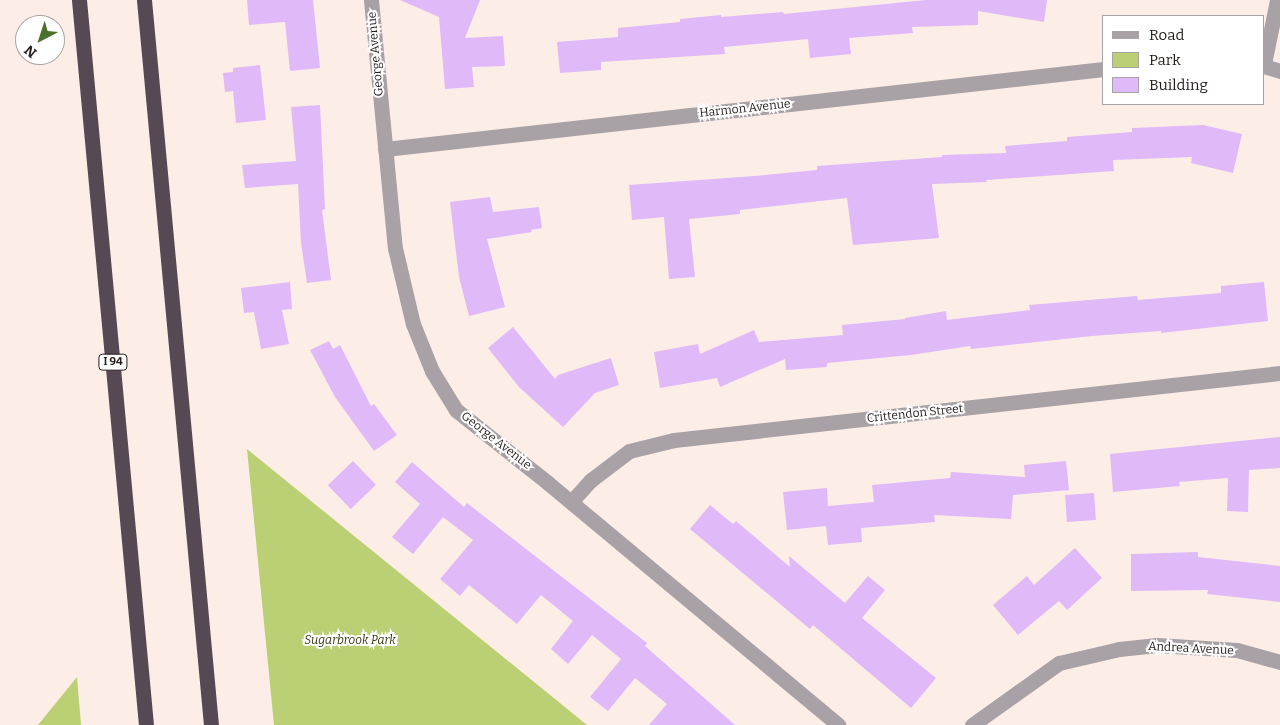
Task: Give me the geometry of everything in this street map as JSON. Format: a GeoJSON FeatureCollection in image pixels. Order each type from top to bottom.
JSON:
{"type":"FeatureCollection","features":[{"type":"Feature","properties":{"kind":"highway","name":"I 94"},"geometry":{"type":"LineString","coordinates":[[79,0],[146,725]]}},
{"type":"Feature","properties":{"kind":"highway"},"geometry":{"type":"LineString","coordinates":[[144,0],[211,725]]}},
{"type":"Feature","properties":{"kind":"street","name":"George Avenue"},"geometry":{"type":"LineString","coordinates":[[371,0],[395,248],[413,324],[432,371],[456,410],[571,502],[838,725]]}},
{"type":"Feature","properties":{"kind":"street"},"geometry":{"type":"LineString","coordinates":[[1265,60],[1277,0]]}},
{"type":"Feature","properties":{"kind":"street"},"geometry":{"type":"LineString","coordinates":[[1265,65],[1280,70]]}},
{"type":"Feature","properties":{"kind":"street","name":"Harmon Avenue"},"geometry":{"type":"LineString","coordinates":[[385,149],[1102,69]]}},
{"type":"Feature","properties":{"kind":"street","name":"Crittendon Street"},"geometry":{"type":"LineString","coordinates":[[571,502],[591,480],[629,451],[674,440],[1280,373]]}},
{"type":"Feature","properties":{"kind":"street","name":"Andrea Avenue"},"geometry":{"type":"LineString","coordinates":[[972,725],[1059,663],[1119,649],[1157,645],[1237,650],[1280,662]]}},
{"type":"Feature","properties":{"kind":"green space","name":"Sugarbrook Park"},"geometry":{"type":"Polygon","coordinates":[[[247,449],[587,725],[274,725],[247,449]]]}},
{"type":"Feature","properties":{"kind":"green space"},"geometry":{"type":"Polygon","coordinates":[[[77,677],[81,725],[38,725],[77,677]]]}},
{"type":"Feature","properties":{"kind":"building"},"geometry":{"type":"Polygon","coordinates":[[[247,0],[313,0],[320,68],[290,71],[285,22],[249,25],[247,0]]]}},
{"type":"Feature","properties":{"kind":"building"},"geometry":{"type":"Polygon","coordinates":[[[400,0],[480,0],[465,38],[503,36],[505,66],[472,67],[474,87],[445,89],[439,17],[400,0]]]}},
{"type":"Feature","properties":{"kind":"building"},"geometry":{"type":"Polygon","coordinates":[[[926,0],[1047,0],[1044,22],[978,11],[978,25],[912,27],[913,33],[849,38],[851,54],[810,58],[808,39],[724,47],[725,54],[601,62],[601,70],[560,73],[557,42],[618,37],[618,28],[680,22],[680,19],[721,15],[721,17],[783,12],[784,14],[926,0]]]}},
{"type":"Feature","properties":{"kind":"building"},"geometry":{"type":"Polygon","coordinates":[[[260,65],[266,120],[236,123],[233,91],[225,92],[223,73],[233,72],[233,68],[260,65]]]}},
{"type":"Feature","properties":{"kind":"building"},"geometry":{"type":"Polygon","coordinates":[[[320,105],[325,209],[322,210],[331,280],[307,283],[301,243],[298,184],[245,188],[242,165],[296,161],[291,107],[320,105]]]}},
{"type":"Feature","properties":{"kind":"building"},"geometry":{"type":"Polygon","coordinates":[[[1203,125],[1242,134],[1233,173],[1191,163],[1192,157],[1113,160],[1114,171],[986,180],[987,182],[932,184],[939,238],[853,245],[847,198],[740,210],[740,214],[689,219],[695,277],[669,279],[664,217],[632,220],[629,185],[755,176],[817,170],[817,166],[942,157],[942,155],[1006,153],[1005,146],[1067,141],[1067,137],[1132,132],[1132,128],[1203,125]]]}},
{"type":"Feature","properties":{"kind":"building"},"geometry":{"type":"Polygon","coordinates":[[[490,197],[493,212],[539,207],[542,228],[531,230],[532,232],[487,239],[505,307],[469,316],[459,277],[450,202],[490,197]]]}},
{"type":"Feature","properties":{"kind":"building"},"geometry":{"type":"Polygon","coordinates":[[[290,282],[292,309],[282,310],[289,344],[261,349],[254,312],[244,313],[241,288],[290,282]]]}},
{"type":"Feature","properties":{"kind":"building"},"geometry":{"type":"Polygon","coordinates":[[[1264,282],[1268,321],[1161,333],[1161,331],[1092,336],[971,349],[970,346],[911,355],[827,363],[827,367],[786,370],[785,359],[720,387],[717,378],[660,388],[654,352],[698,344],[700,354],[754,330],[759,342],[843,335],[842,325],[905,319],[946,311],[947,320],[1030,310],[1029,305],[1137,296],[1138,300],[1221,293],[1221,286],[1264,282]]]}},
{"type":"Feature","properties":{"kind":"building"},"geometry":{"type":"Polygon","coordinates":[[[513,327],[555,379],[558,375],[611,358],[619,385],[595,393],[563,427],[519,387],[488,348],[513,327]]]}},
{"type":"Feature","properties":{"kind":"building"},"geometry":{"type":"Polygon","coordinates":[[[329,341],[333,349],[340,345],[371,406],[374,404],[397,435],[374,451],[335,397],[310,350],[329,341]]]}},
{"type":"Feature","properties":{"kind":"building"},"geometry":{"type":"Polygon","coordinates":[[[1280,437],[1280,468],[1249,470],[1248,512],[1227,511],[1228,478],[1179,482],[1180,486],[1113,492],[1110,454],[1280,437]]]}},
{"type":"Feature","properties":{"kind":"building"},"geometry":{"type":"Polygon","coordinates":[[[353,461],[376,485],[351,509],[328,485],[353,461]]]}},
{"type":"Feature","properties":{"kind":"building"},"geometry":{"type":"Polygon","coordinates":[[[1066,461],[1069,490],[1013,495],[1011,519],[934,515],[935,522],[861,528],[862,542],[828,545],[826,526],[787,530],[783,492],[827,488],[828,506],[874,502],[872,485],[950,478],[951,472],[1025,477],[1024,465],[1066,461]]]}},
{"type":"Feature","properties":{"kind":"building"},"geometry":{"type":"Polygon","coordinates":[[[412,462],[464,507],[467,503],[647,643],[645,646],[735,725],[649,725],[667,704],[635,678],[608,711],[590,697],[621,659],[592,635],[568,664],[551,649],[573,621],[541,595],[517,624],[469,585],[460,596],[440,579],[473,540],[443,517],[413,554],[392,537],[420,504],[395,482],[412,462]]]}},
{"type":"Feature","properties":{"kind":"building"},"geometry":{"type":"Polygon","coordinates":[[[1094,493],[1096,520],[1067,522],[1065,495],[1094,493]]]}},
{"type":"Feature","properties":{"kind":"building"},"geometry":{"type":"Polygon","coordinates":[[[710,505],[733,524],[736,521],[790,567],[789,556],[845,603],[868,576],[885,590],[862,618],[936,678],[911,708],[813,625],[810,629],[690,529],[710,505]]]}},
{"type":"Feature","properties":{"kind":"building"},"geometry":{"type":"Polygon","coordinates":[[[1075,548],[1102,578],[1067,610],[1059,601],[1018,635],[993,605],[1027,576],[1034,585],[1075,548]]]}},
{"type":"Feature","properties":{"kind":"building"},"geometry":{"type":"Polygon","coordinates":[[[1198,552],[1198,557],[1280,566],[1280,602],[1207,594],[1208,590],[1131,591],[1131,554],[1198,552]]]}}]}
